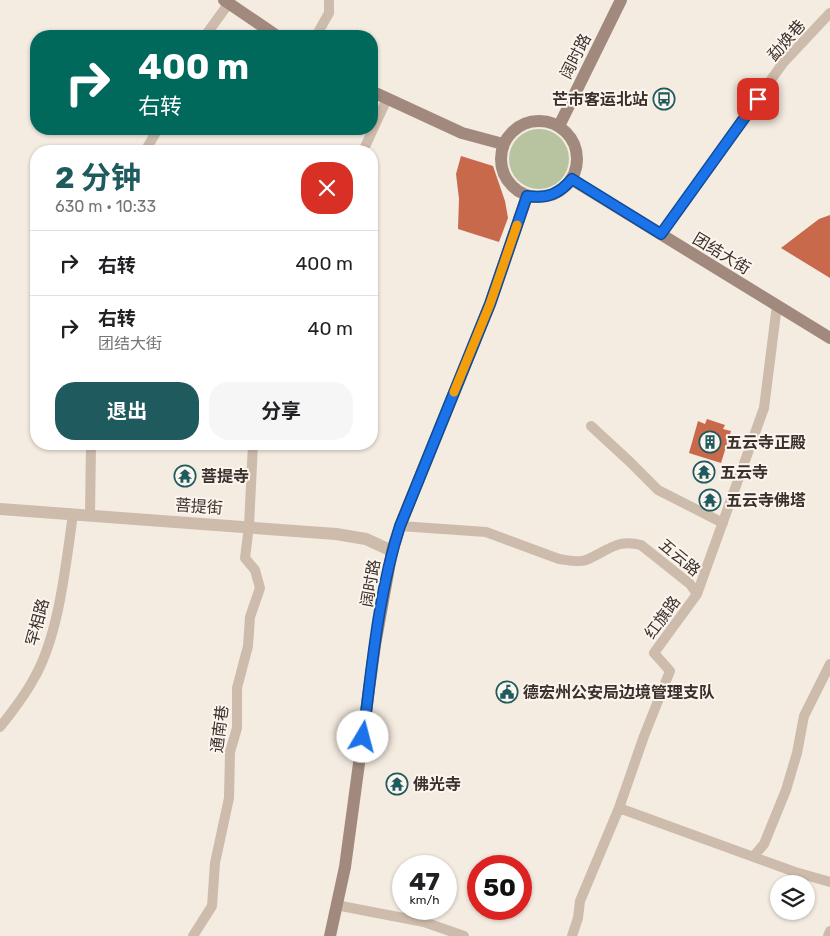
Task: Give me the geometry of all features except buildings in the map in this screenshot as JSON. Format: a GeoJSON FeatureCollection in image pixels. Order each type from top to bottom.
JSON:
{"type":"FeatureCollection","features":[{"type":"Feature","properties":{"kind":"main road","name":"阔时路"},"geometry":{"type":"LineString","coordinates":[[558,126],[622,0]]}},
{"type":"Feature","properties":{"kind":"main road"},"geometry":{"type":"LineString","coordinates":[[226,2],[268,30]]}},
{"type":"Feature","properties":{"kind":"main road"},"geometry":{"type":"LineString","coordinates":[[378,95],[462,133],[503,144]]}},
{"type":"Feature","properties":{"kind":"main road"},"geometry":{"type":"LineString","coordinates":[[533,120],[546,121],[558,126],[568,134],[574,144],[577,156],[576,168],[572,179],[563,189],[552,195],[540,198],[527,196],[511,186],[501,169],[500,156],[503,144],[510,133],[520,125],[533,120]]}},
{"type":"Feature","properties":{"kind":"main road","name":"团结大街"},"geometry":{"type":"LineString","coordinates":[[572,179],[830,338]]}},
{"type":"Feature","properties":{"kind":"main road","name":"阔时路"},"geometry":{"type":"LineString","coordinates":[[330,936],[345,867],[375,645],[392,551],[400,526],[490,304],[527,196]]}},
{"type":"Feature","properties":{"kind":"street"},"geometry":{"type":"LineString","coordinates":[[319,30],[329,13],[329,0]]}},
{"type":"Feature","properties":{"kind":"street"},"geometry":{"type":"LineString","coordinates":[[209,30],[226,2]]}},
{"type":"Feature","properties":{"kind":"street","name":"勐焕巷"},"geometry":{"type":"LineString","coordinates":[[661,234],[783,63],[830,13]]}},
{"type":"Feature","properties":{"kind":"street"},"geometry":{"type":"LineString","coordinates":[[378,117],[386,99]]}},
{"type":"Feature","properties":{"kind":"street","name":"红旗路"},"geometry":{"type":"LineString","coordinates":[[572,936],[578,918],[580,901],[670,671],[654,653],[697,594],[764,408],[777,305]]}},
{"type":"Feature","properties":{"kind":"street"},"geometry":{"type":"LineString","coordinates":[[591,426],[658,490],[723,523]]}},
{"type":"Feature","properties":{"kind":"street"},"geometry":{"type":"LineString","coordinates":[[90,515],[91,450]]}},
{"type":"Feature","properties":{"kind":"street","name":"通南巷"},"geometry":{"type":"LineString","coordinates":[[192,936],[212,906],[215,863],[229,798],[230,752],[237,728],[238,688],[248,646],[250,617],[260,588],[255,570],[245,558],[249,526],[253,450]]}},
{"type":"Feature","properties":{"kind":"street","name":"菩提街"},"geometry":{"type":"LineString","coordinates":[[0,509],[249,526],[344,535],[366,539],[392,551]]}},
{"type":"Feature","properties":{"kind":"street","name":"罕相路"},"geometry":{"type":"LineString","coordinates":[[0,727],[34,679],[48,647],[63,583],[74,514]]}},
{"type":"Feature","properties":{"kind":"street","name":"五云路"},"geometry":{"type":"LineString","coordinates":[[400,526],[486,532],[559,559],[572,561],[585,560],[606,548],[625,542],[641,545],[690,584],[697,594]]}},
{"type":"Feature","properties":{"kind":"street"},"geometry":{"type":"LineString","coordinates":[[754,856],[764,844],[779,808],[797,753],[804,716],[830,664]]}},
{"type":"Feature","properties":{"kind":"street"},"geometry":{"type":"LineString","coordinates":[[618,808],[796,872],[830,882]]}},
{"type":"Feature","properties":{"kind":"street"},"geometry":{"type":"LineString","coordinates":[[336,905],[424,922],[464,936]]}},
{"type":"Feature","properties":{"kind":"street"},"geometry":{"type":"LineString","coordinates":[[828,936],[830,931]]}},
{"type":"Feature","properties":{"kind":"green space"},"geometry":{"type":"Polygon","coordinates":[[[539,129],[555,134],[560,138],[564,143],[569,159],[564,175],[560,180],[555,184],[539,189],[523,184],[518,180],[514,175],[509,159],[514,143],[518,138],[523,134],[539,129]]]}},
{"type":"Feature","properties":{"kind":"slow traffic"},"geometry":{"type":"LineString","coordinates":[[454,392],[490,304],[517,225]]}},
{"type":"Feature","properties":{"kind":"place","name":"芒市客运北站"},"geometry":{"type":"Point","coordinates":[664,99]}},
{"type":"Feature","properties":{"kind":"place","name":"五云寺正殿"},"geometry":{"type":"Point","coordinates":[710,442]}},
{"type":"Feature","properties":{"kind":"place","name":"五云寺"},"geometry":{"type":"Point","coordinates":[704,472]}},
{"type":"Feature","properties":{"kind":"place","name":"菩提寺"},"geometry":{"type":"Point","coordinates":[185,476]}},
{"type":"Feature","properties":{"kind":"place","name":"五云寺佛塔"},"geometry":{"type":"Point","coordinates":[710,500]}},
{"type":"Feature","properties":{"kind":"place","name":"德宏州公安局边境管理支队"},"geometry":{"type":"Point","coordinates":[507,692]}},
{"type":"Feature","properties":{"kind":"place","name":"佛光寺"},"geometry":{"type":"Point","coordinates":[397,784]}},
{"type":"Feature","properties":{"kind":"route"},"geometry":{"type":"LineString","coordinates":[[363,737],[375,645],[392,551],[400,526],[490,304],[527,196],[540,198],[552,195],[563,189],[572,179],[661,234],[758,99]]}}]}
